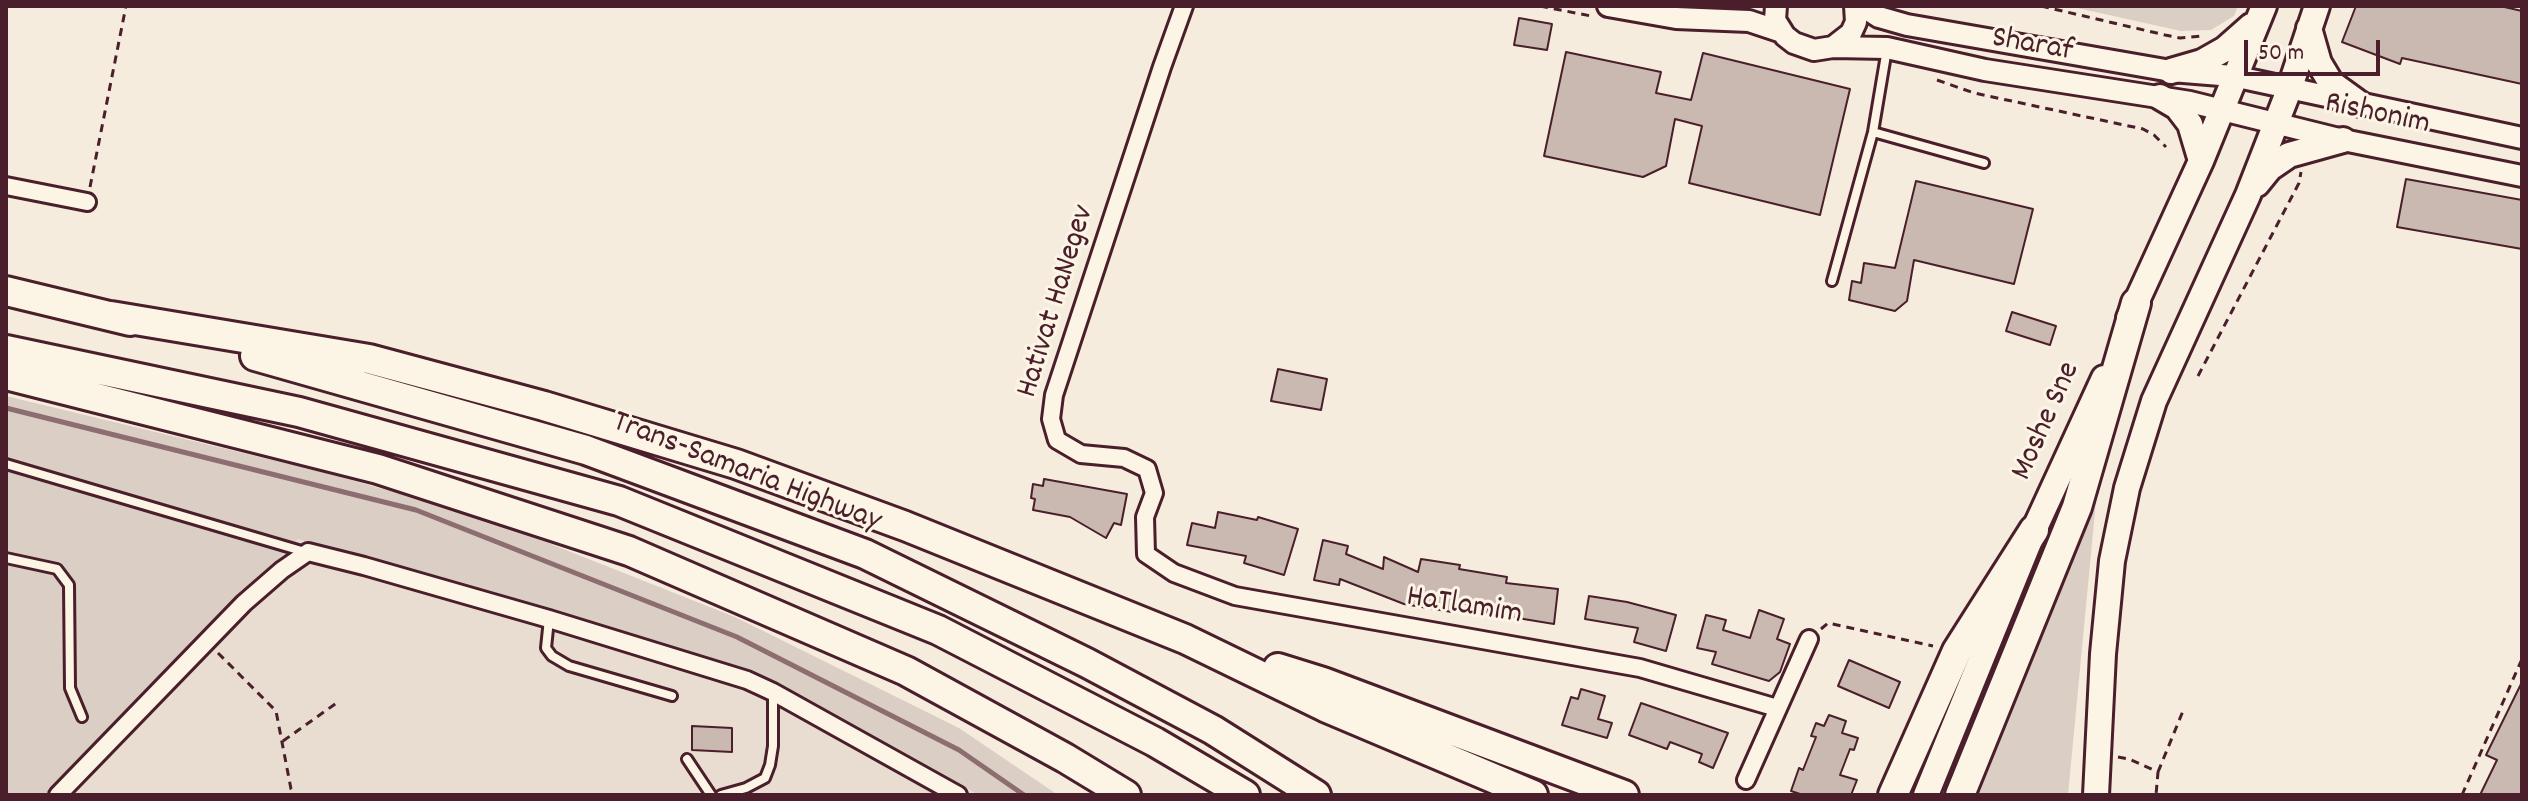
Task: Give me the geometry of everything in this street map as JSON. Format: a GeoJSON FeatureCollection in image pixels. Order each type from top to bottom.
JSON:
{"type":"FeatureCollection","features":[{"type":"Feature","properties":{"kind":"highway"},"geometry":{"type":"LineString","coordinates":[[6,291],[111,316],[369,359],[544,406],[736,464],[905,526],[1185,639],[1325,707],[1533,795]]}},
{"type":"Feature","properties":{"kind":"highway"},"geometry":{"type":"LineString","coordinates":[[1960,795],[2077,507],[2136,303]]}},
{"type":"Feature","properties":{"kind":"highway","name":"Trans-Samaria Highway"},"geometry":{"type":"LineString","coordinates":[[111,316],[586,450],[865,554],[1199,722],[1316,795]]}},
{"type":"Feature","properties":{"kind":"highway"},"geometry":{"type":"LineString","coordinates":[[6,350],[299,412],[619,501],[938,630],[1155,742],[1245,795]]}},
{"type":"Feature","properties":{"kind":"highway"},"geometry":{"type":"LineString","coordinates":[[6,375],[378,469],[629,551],[906,671],[1126,795]]}},
{"type":"Feature","properties":{"kind":"highway"},"geometry":{"type":"LineString","coordinates":[[1893,795],[1957,651],[2034,530]]}},
{"type":"Feature","properties":{"kind":"highway"},"geometry":{"type":"LineString","coordinates":[[1185,639],[1323,682],[1624,795]]}},
{"type":"Feature","properties":{"kind":"highway"},"geometry":{"type":"LineString","coordinates":[[1065,758],[1112,795]]}},
{"type":"Feature","properties":{"kind":"main road"},"geometry":{"type":"LineString","coordinates":[[2171,71],[2202,62],[2225,49],[2261,12]]}},
{"type":"Feature","properties":{"kind":"main road","name":"Moshe Sne"},"geometry":{"type":"LineString","coordinates":[[1926,795],[2034,530],[2201,161],[2261,12]]}},
{"type":"Feature","properties":{"kind":"main road"},"geometry":{"type":"LineString","coordinates":[[2096,795],[2103,654],[2112,561],[2127,488],[2154,401],[2248,195],[2289,90],[2313,17]]}},
{"type":"Feature","properties":{"kind":"main road"},"geometry":{"type":"LineString","coordinates":[[2313,17],[2319,63],[2331,83],[2360,104]]}},
{"type":"Feature","properties":{"kind":"main road"},"geometry":{"type":"LineString","coordinates":[[2160,97],[2177,107],[2190,124],[2201,161]]}},
{"type":"Feature","properties":{"kind":"main road"},"geometry":{"type":"LineString","coordinates":[[2248,195],[2270,168],[2289,155],[2343,140]]}},
{"type":"Feature","properties":{"kind":"street","name":"Hativat HaNegev"},"geometry":{"type":"LineString","coordinates":[[1146,554],[1145,517],[1154,493],[1147,469],[1124,458],[1081,454],[1057,440],[1051,419],[1054,395],[1184,6]]}},
{"type":"Feature","properties":{"kind":"street"},"geometry":{"type":"LineString","coordinates":[[1608,6],[1676,18],[1749,21],[1782,32]]}},
{"type":"Feature","properties":{"kind":"street"},"geometry":{"type":"LineString","coordinates":[[1776,6],[1775,20],[1782,32]]}},
{"type":"Feature","properties":{"kind":"street"},"geometry":{"type":"LineString","coordinates":[[1833,47],[1851,33],[1856,22],[1855,6]]}},
{"type":"Feature","properties":{"kind":"street","name":"Sharaf"},"geometry":{"type":"LineString","coordinates":[[1862,6],[1879,17],[1907,25],[2171,71],[2233,76]]}},
{"type":"Feature","properties":{"kind":"street","name":"Sharaf"},"geometry":{"type":"LineString","coordinates":[[1782,32],[1802,47],[1814,50],[1833,47],[1887,48],[1985,70],[2160,97],[2221,110]]}},
{"type":"Feature","properties":{"kind":"street","name":"Rishonim"},"geometry":{"type":"LineString","coordinates":[[2233,76],[2522,138]]}},
{"type":"Feature","properties":{"kind":"street","name":"Rishonim"},"geometry":{"type":"LineString","coordinates":[[2221,110],[2343,140],[2522,176]]}},
{"type":"Feature","properties":{"kind":"street"},"geometry":{"type":"LineString","coordinates":[[6,186],[87,202]]}},
{"type":"Feature","properties":{"kind":"street"},"geometry":{"type":"LineString","coordinates":[[60,794],[244,603],[308,552],[549,619],[747,680],[958,795]]}},
{"type":"Feature","properties":{"kind":"street","name":"HaTlamim"},"geometry":{"type":"LineString","coordinates":[[1146,554],[1174,573],[1235,596],[1640,668],[1777,708]]}},
{"type":"Feature","properties":{"kind":"street"},"geometry":{"type":"LineString","coordinates":[[1746,780],[1809,639]]}},
{"type":"Feature","properties":{"kind":"lane"},"geometry":{"type":"LineString","coordinates":[[1832,281],[1873,132],[1887,48]]}},
{"type":"Feature","properties":{"kind":"lane"},"geometry":{"type":"LineString","coordinates":[[1873,132],[1984,163]]}},
{"type":"Feature","properties":{"kind":"lane"},"geometry":{"type":"LineString","coordinates":[[6,464],[308,552]]}},
{"type":"Feature","properties":{"kind":"lane"},"geometry":{"type":"LineString","coordinates":[[6,558],[57,569],[69,585],[70,688],[82,717]]}},
{"type":"Feature","properties":{"kind":"lane"},"geometry":{"type":"LineString","coordinates":[[549,619],[546,648],[552,656],[569,666],[672,696]]}},
{"type":"Feature","properties":{"kind":"lane"},"geometry":{"type":"LineString","coordinates":[[721,795],[746,788],[765,778],[773,746],[773,692]]}},
{"type":"Feature","properties":{"kind":"lane"},"geometry":{"type":"LineString","coordinates":[[687,759],[711,795]]}},
{"type":"Feature","properties":{"kind":"path"},"geometry":{"type":"LineString","coordinates":[[87,202],[126,6]]}},
{"type":"Feature","properties":{"kind":"path"},"geometry":{"type":"LineString","coordinates":[[2041,6],[2180,38],[2214,36],[2225,49]]}},
{"type":"Feature","properties":{"kind":"path"},"geometry":{"type":"LineString","coordinates":[[2198,376],[2299,183],[2301,172],[2307,166]]}},
{"type":"Feature","properties":{"kind":"path"},"geometry":{"type":"LineString","coordinates":[[1809,639],[1828,623],[1957,651]]}},
{"type":"Feature","properties":{"kind":"path"},"geometry":{"type":"LineString","coordinates":[[207,642],[276,711],[291,789],[295,795]]}},
{"type":"Feature","properties":{"kind":"path"},"geometry":{"type":"LineString","coordinates":[[2462,795],[2522,659]]}},
{"type":"Feature","properties":{"kind":"path"},"geometry":{"type":"LineString","coordinates":[[283,741],[338,702]]}},
{"type":"Feature","properties":{"kind":"path"},"geometry":{"type":"LineString","coordinates":[[2156,795],[2158,772],[2183,711]]}},
{"type":"Feature","properties":{"kind":"path"},"geometry":{"type":"LineString","coordinates":[[2099,753],[2129,759],[2158,772]]}},
{"type":"Feature","properties":{"kind":"shaded area"},"geometry":{"type":"Polygon","coordinates":[[[2238,6],[2234,16],[2211,30],[2181,31],[2073,7],[2238,6]]]}},
{"type":"Feature","properties":{"kind":"shaded area"},"geometry":{"type":"Polygon","coordinates":[[[6,396],[322,472],[480,516],[735,617],[959,728],[1058,795],[979,795],[754,673],[593,623],[298,539],[46,795],[6,795],[6,396]]]}},
{"type":"Feature","properties":{"kind":"shaded area"},"geometry":{"type":"Polygon","coordinates":[[[2096,501],[2068,795],[1978,795],[2096,501]]]}},
{"type":"Feature","properties":{"kind":"shaded area"},"geometry":{"type":"Polygon","coordinates":[[[298,539],[593,623],[754,673],[979,795],[46,795],[298,539]]]}},
{"type":"Feature","properties":{"kind":"building"},"geometry":{"type":"Polygon","coordinates":[[[2356,6],[2500,6],[2522,11],[2522,84],[2402,58],[2400,64],[2342,42],[2356,6]]]}},
{"type":"Feature","properties":{"kind":"building"},"geometry":{"type":"Polygon","coordinates":[[[1519,18],[1552,24],[1547,50],[1514,45],[1519,18]]]}},
{"type":"Feature","properties":{"kind":"building"},"geometry":{"type":"Polygon","coordinates":[[[1566,52],[1661,72],[1656,93],[1691,100],[1703,53],[1850,89],[1820,215],[1689,183],[1702,126],[1675,119],[1666,166],[1643,177],[1544,156],[1566,52]]]}},
{"type":"Feature","properties":{"kind":"building"},"geometry":{"type":"Polygon","coordinates":[[[2406,179],[2522,200],[2522,249],[2397,227],[2406,179]]]}},
{"type":"Feature","properties":{"kind":"building"},"geometry":{"type":"Polygon","coordinates":[[[1916,181],[2033,209],[2014,284],[1914,260],[1907,301],[1895,311],[1849,300],[1852,281],[1861,283],[1864,263],[1895,268],[1916,181]]]}},
{"type":"Feature","properties":{"kind":"building"},"geometry":{"type":"Polygon","coordinates":[[[2012,312],[2056,326],[2050,345],[2006,331],[2012,312]]]}},
{"type":"Feature","properties":{"kind":"building"},"geometry":{"type":"Polygon","coordinates":[[[1278,369],[1327,379],[1321,410],[1271,401],[1278,369]]]}},
{"type":"Feature","properties":{"kind":"building"},"geometry":{"type":"Polygon","coordinates":[[[1044,479],[1127,494],[1121,525],[1114,523],[1106,538],[1070,517],[1033,510],[1033,484],[1043,486],[1044,479]]]}},
{"type":"Feature","properties":{"kind":"building"},"geometry":{"type":"Polygon","coordinates":[[[1218,512],[1257,520],[1258,517],[1298,529],[1284,575],[1244,563],[1246,556],[1187,545],[1192,523],[1215,528],[1218,512]]]}},
{"type":"Feature","properties":{"kind":"building"},"geometry":{"type":"Polygon","coordinates":[[[1323,540],[1348,546],[1346,554],[1383,569],[1384,557],[1418,572],[1421,559],[1507,577],[1506,583],[1558,589],[1554,624],[1487,613],[1487,607],[1454,602],[1452,612],[1404,604],[1340,579],[1339,585],[1314,580],[1323,540]]]}},
{"type":"Feature","properties":{"kind":"building"},"geometry":{"type":"Polygon","coordinates":[[[1589,596],[1676,615],[1666,651],[1634,642],[1638,628],[1585,619],[1589,596]]]}},
{"type":"Feature","properties":{"kind":"building"},"geometry":{"type":"Polygon","coordinates":[[[1759,610],[1784,619],[1777,639],[1790,644],[1780,672],[1769,681],[1712,664],[1716,652],[1697,648],[1706,615],[1726,620],[1723,630],[1750,638],[1759,610]]]}},
{"type":"Feature","properties":{"kind":"building"},"geometry":{"type":"Polygon","coordinates":[[[1849,660],[1900,682],[1889,708],[1838,686],[1849,660]]]}},
{"type":"Feature","properties":{"kind":"building"},"geometry":{"type":"Polygon","coordinates":[[[2522,682],[2522,795],[2480,795],[2497,760],[2486,755],[2522,682]]]}},
{"type":"Feature","properties":{"kind":"building"},"geometry":{"type":"Polygon","coordinates":[[[1581,689],[1605,696],[1598,719],[1612,723],[1607,738],[1562,725],[1571,697],[1578,699],[1581,689]]]}},
{"type":"Feature","properties":{"kind":"building"},"geometry":{"type":"Polygon","coordinates":[[[1641,703],[1728,733],[1713,768],[1699,762],[1702,754],[1670,742],[1667,749],[1629,735],[1641,703]]]}},
{"type":"Feature","properties":{"kind":"building"},"geometry":{"type":"Polygon","coordinates":[[[1829,715],[1846,721],[1842,733],[1858,738],[1840,775],[1857,780],[1851,795],[1803,795],[1791,791],[1799,768],[1803,770],[1816,737],[1811,736],[1816,723],[1824,726],[1829,715]]]}},
{"type":"Feature","properties":{"kind":"building"},"geometry":{"type":"Polygon","coordinates":[[[692,726],[732,728],[732,752],[692,750],[692,726]]]}},
{"type":"Feature","properties":{"kind":"waterway"},"geometry":{"type":"LineString","coordinates":[[6,408],[416,510],[737,637],[959,750],[1024,795]]}}]}
